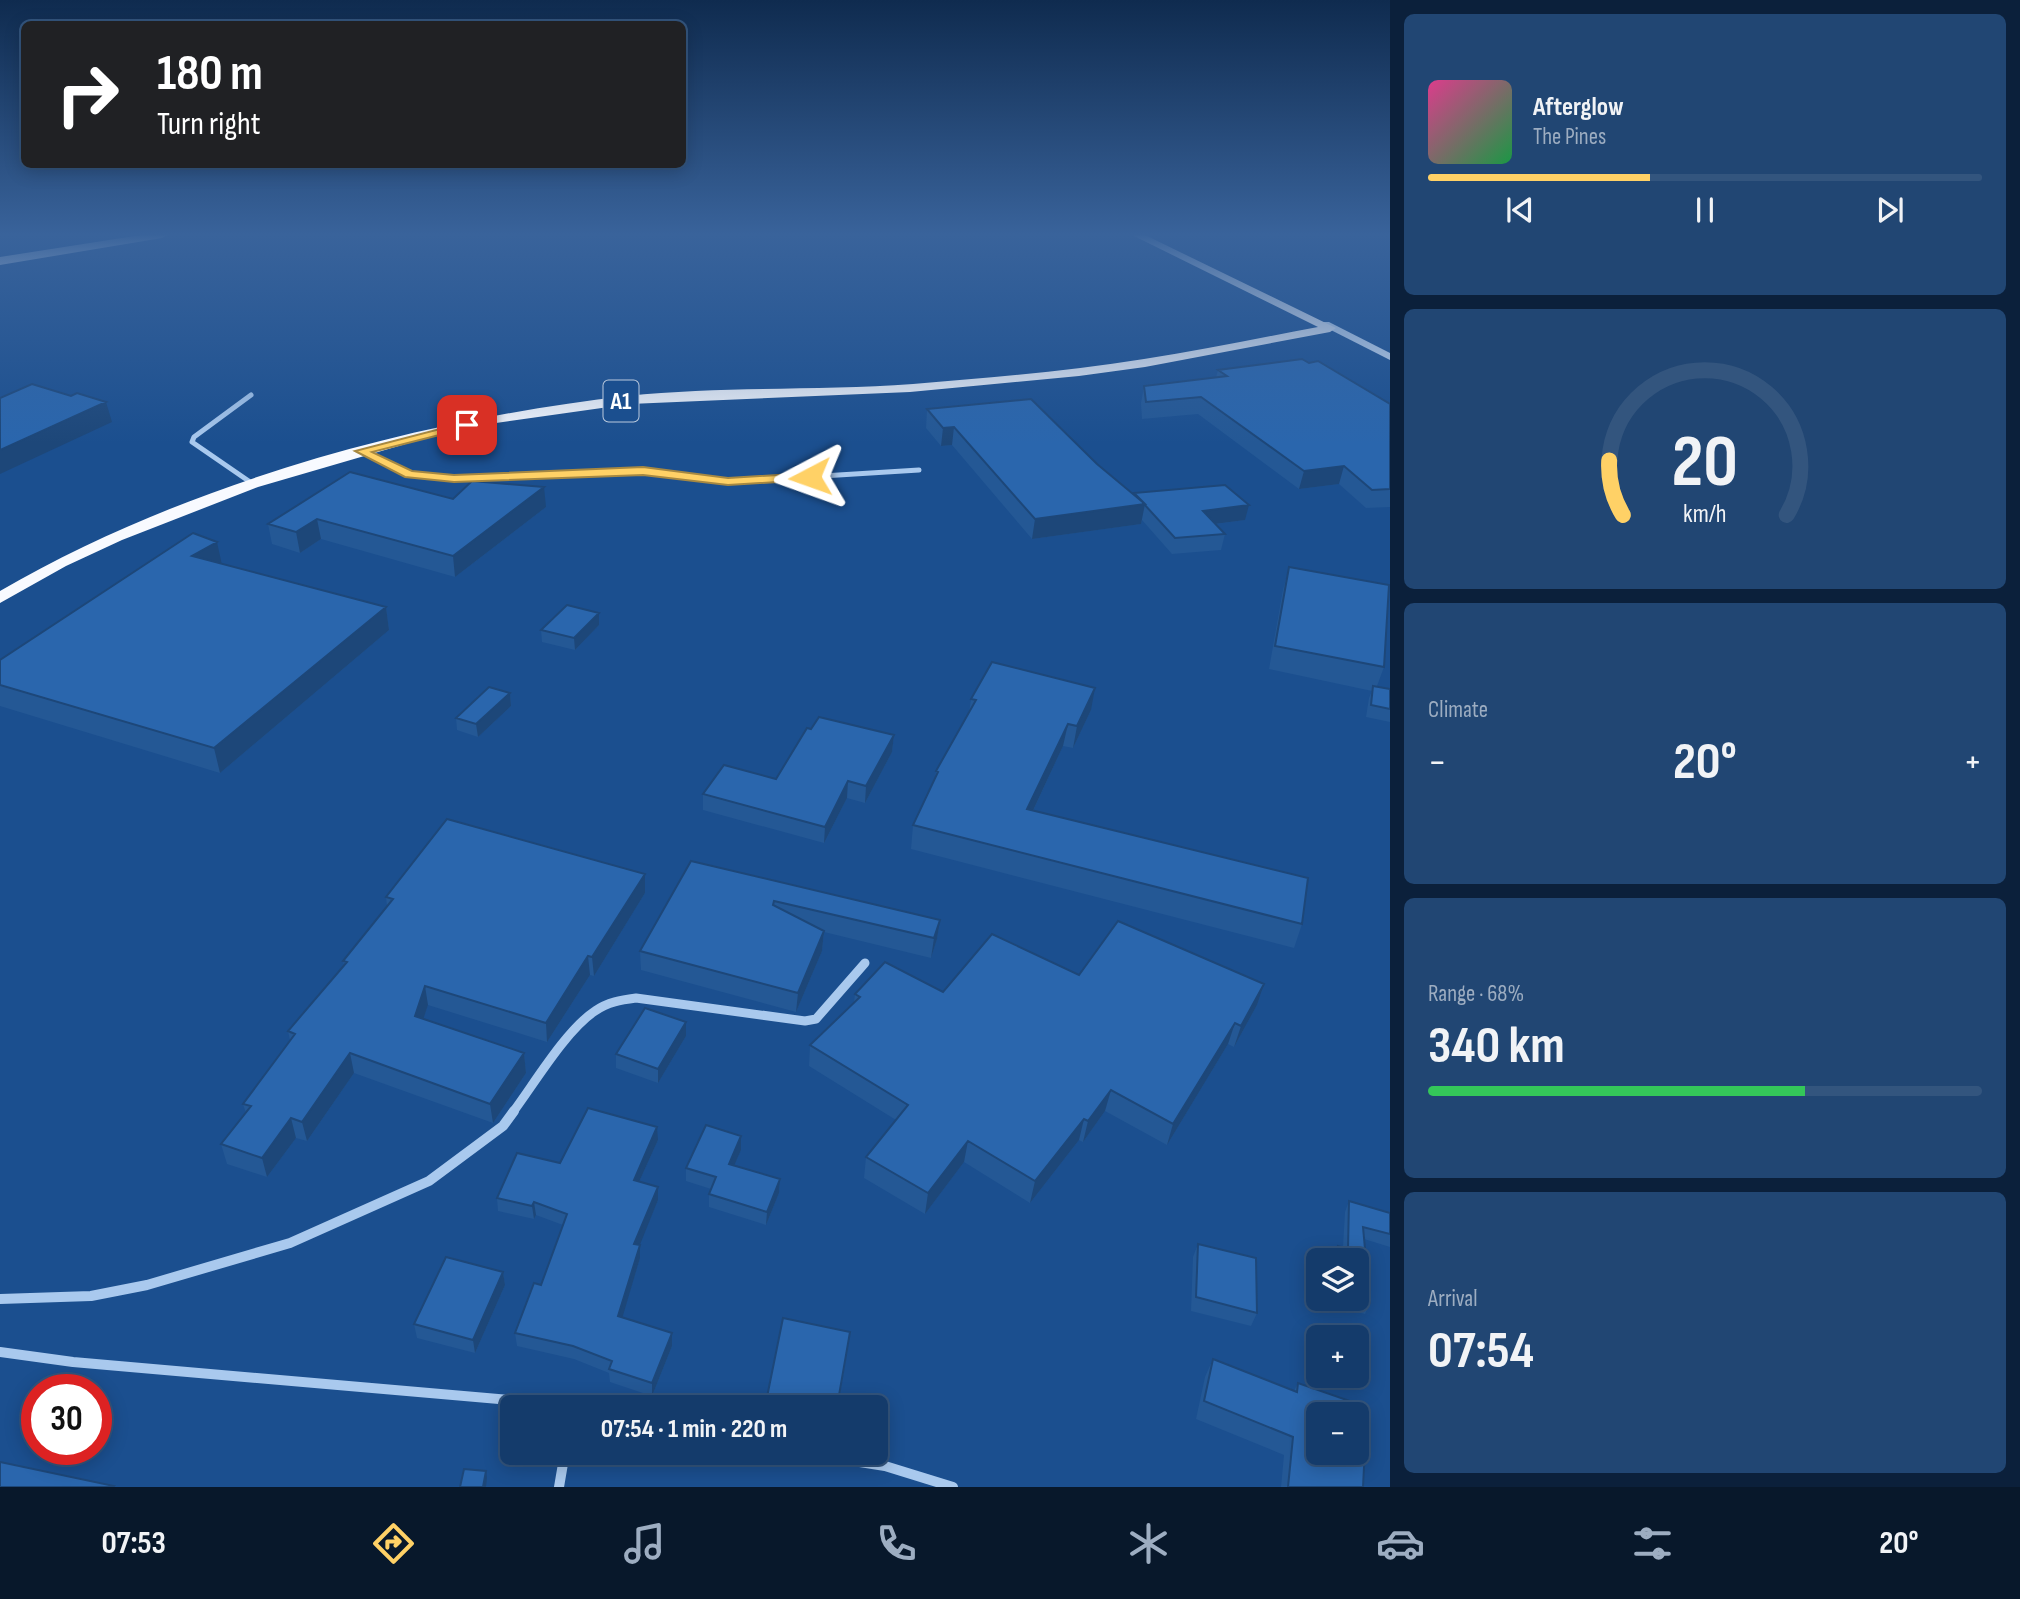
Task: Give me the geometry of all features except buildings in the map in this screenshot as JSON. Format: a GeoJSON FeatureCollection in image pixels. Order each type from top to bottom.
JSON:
{"type":"FeatureCollection","features":[{"type":"Feature","properties":{"kind":"highway"},"geometry":{"type":"LineString","coordinates":[[1273,338],[1286,329],[1292,318],[1279,304]]}},
{"type":"Feature","properties":{"kind":"highway"},"geometry":{"type":"LineString","coordinates":[[1283,304],[1326,324]]}},
{"type":"Feature","properties":{"kind":"highway","name":"A1"},"geometry":{"type":"LineString","coordinates":[[0,598],[60,563],[116,537],[253,484],[423,434],[630,400],[974,383],[1145,363],[1324,331],[1329,328],[1326,324]]}},
{"type":"Feature","properties":{"kind":"main road"},"geometry":{"type":"LineString","coordinates":[[1326,324],[1390,357]]}},
{"type":"Feature","properties":{"kind":"street"},"geometry":{"type":"LineString","coordinates":[[251,395],[194,437],[192,442],[253,484]]}},
{"type":"Feature","properties":{"kind":"street"},"geometry":{"type":"LineString","coordinates":[[361,451],[410,475],[454,478],[643,471],[728,482],[919,470]]}},
{"type":"Feature","properties":{"kind":"street"},"geometry":{"type":"LineString","coordinates":[[0,1299],[91,1296],[147,1285],[290,1243],[429,1181],[503,1126],[574,1030],[594,1011],[614,1001],[636,998],[810,1020],[816,1019],[865,963]]}},
{"type":"Feature","properties":{"kind":"street"},"geometry":{"type":"LineString","coordinates":[[0,1352],[73,1362],[500,1399]]}},
{"type":"Feature","properties":{"kind":"street"},"geometry":{"type":"LineString","coordinates":[[559,1487],[563,1465]]}},
{"type":"Feature","properties":{"kind":"street"},"geometry":{"type":"LineString","coordinates":[[879,1465],[953,1487]]}},
{"type":"Feature","properties":{"kind":"route"},"geometry":{"type":"LineString","coordinates":[[467,425],[361,451],[410,475],[454,478],[643,471],[728,482],[810,477]]}}]}
